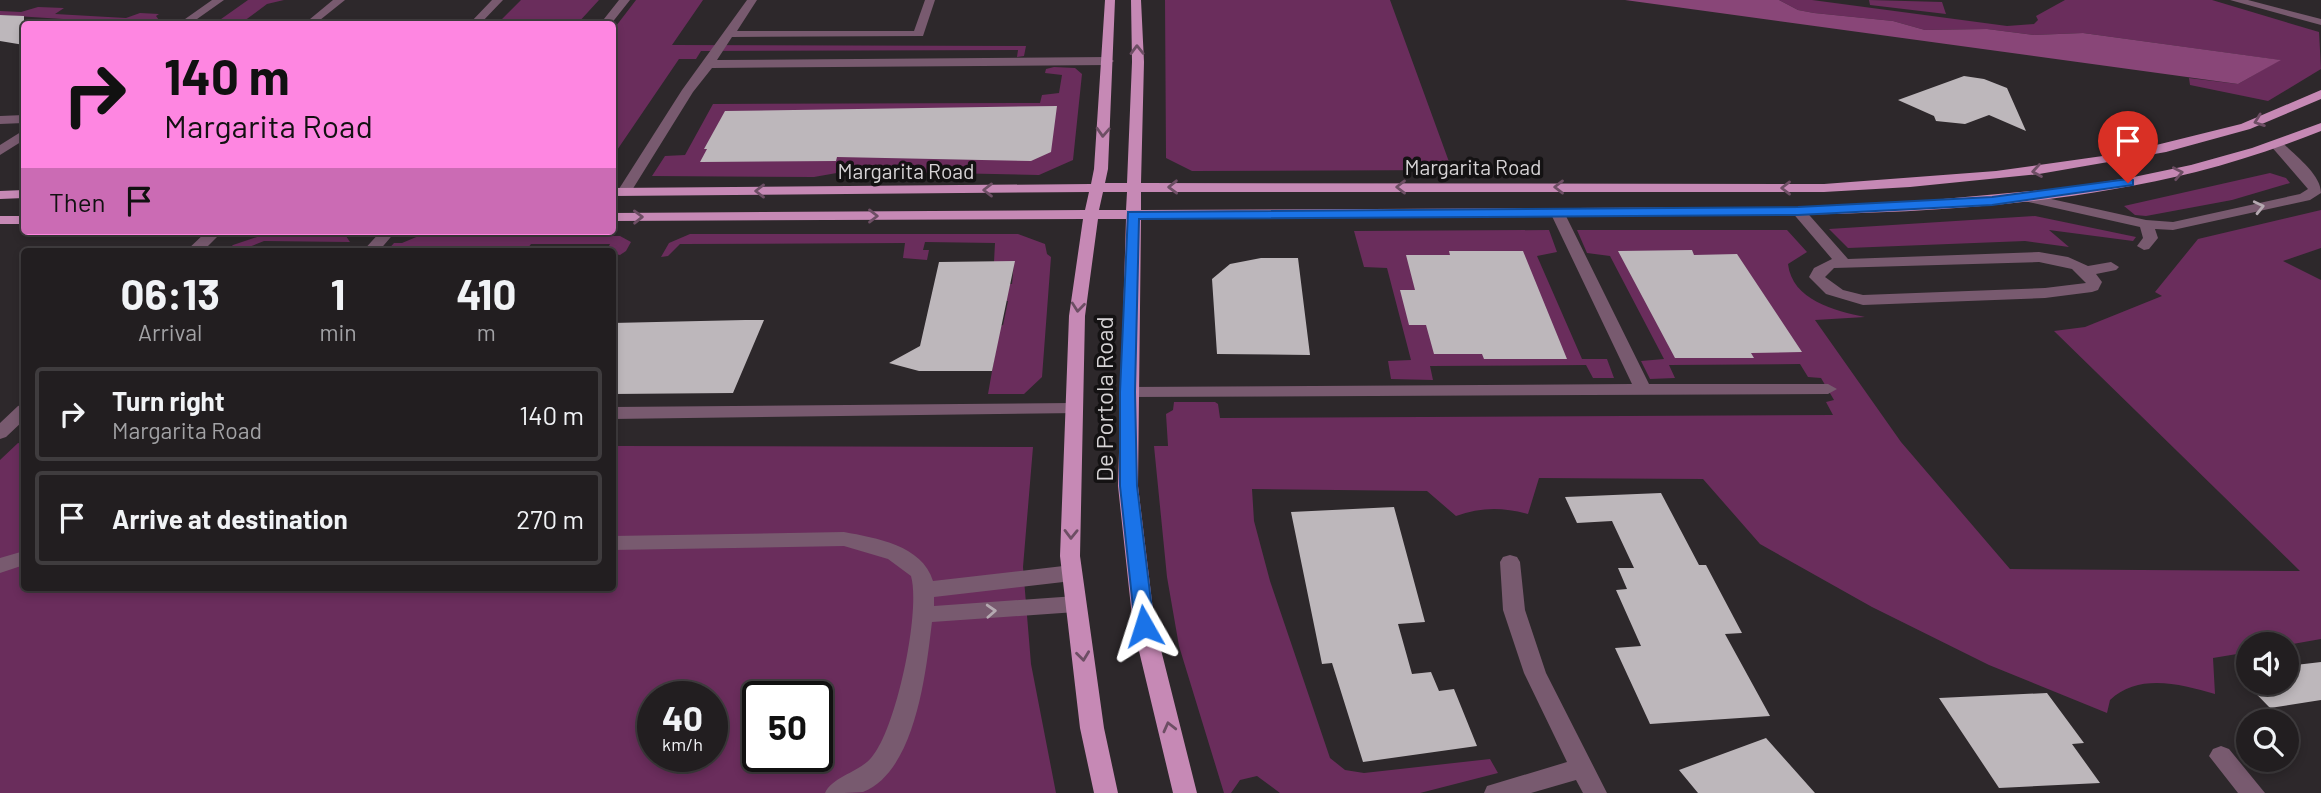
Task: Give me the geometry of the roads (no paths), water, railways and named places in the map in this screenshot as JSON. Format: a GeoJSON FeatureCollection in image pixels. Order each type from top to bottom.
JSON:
{"type":"FeatureCollection","features":[{"type":"Feature","properties":{"kind":"main road","name":"De Portola Road"},"geometry":{"type":"LineString","coordinates":[[1106,793],[1092,728],[1072,573],[1073,409],[1077,316],[1086,239],[1101,169],[1110,0]]}},
{"type":"Feature","properties":{"kind":"main road","name":"De Portola Road"},"geometry":{"type":"LineString","coordinates":[[1136,0],[1128,486],[1144,626],[1185,793]]}},
{"type":"Feature","properties":{"kind":"main road","name":"Margarita Road"},"geometry":{"type":"LineString","coordinates":[[618,192],[1824,187],[1927,183],[2028,172],[2130,156],[2216,136],[2297,108],[2321,94]]}},
{"type":"Feature","properties":{"kind":"main road","name":"Margarita Road"},"geometry":{"type":"LineString","coordinates":[[616,217],[1798,211],[2024,197],[2106,187],[2194,170],[2277,145],[2321,127]]}},
{"type":"Feature","properties":{"kind":"main road"},"geometry":{"type":"LineString","coordinates":[[1798,211],[1800,203],[1813,198],[1887,195],[1927,183]]}},
{"type":"Feature","properties":{"kind":"main road"},"geometry":{"type":"LineString","coordinates":[[0,195],[21,194]]}},
{"type":"Feature","properties":{"kind":"main road"},"geometry":{"type":"LineString","coordinates":[[0,220],[21,220]]}},
{"type":"Feature","properties":{"kind":"street"},"geometry":{"type":"LineString","coordinates":[[188,21],[219,0]]}},
{"type":"Feature","properties":{"kind":"street"},"geometry":{"type":"LineString","coordinates":[[313,21],[340,0]]}},
{"type":"Feature","properties":{"kind":"street"},"geometry":{"type":"LineString","coordinates":[[477,21],[498,0]]}},
{"type":"Feature","properties":{"kind":"street"},"geometry":{"type":"LineString","coordinates":[[608,21],[625,0]]}},
{"type":"Feature","properties":{"kind":"street"},"geometry":{"type":"LineString","coordinates":[[618,192],[752,0]]}},
{"type":"Feature","properties":{"kind":"street"},"geometry":{"type":"LineString","coordinates":[[729,34],[919,34],[930,0]]}},
{"type":"Feature","properties":{"kind":"street"},"geometry":{"type":"LineString","coordinates":[[2235,0],[2321,22]]}},
{"type":"Feature","properties":{"kind":"street"},"geometry":{"type":"LineString","coordinates":[[709,64],[1108,61]]}},
{"type":"Feature","properties":{"kind":"street"},"geometry":{"type":"LineString","coordinates":[[0,120],[21,119]]}},
{"type":"Feature","properties":{"kind":"street"},"geometry":{"type":"LineString","coordinates":[[0,151],[21,136]]}},
{"type":"Feature","properties":{"kind":"street"},"geometry":{"type":"LineString","coordinates":[[2024,197],[2146,224],[2173,226],[2305,197],[2316,190],[2314,177],[2277,145]]}},
{"type":"Feature","properties":{"kind":"street"},"geometry":{"type":"LineString","coordinates":[[1798,211],[1844,264]]}},
{"type":"Feature","properties":{"kind":"street"},"geometry":{"type":"LineString","coordinates":[[1557,212],[1643,390]]}},
{"type":"Feature","properties":{"kind":"street"},"geometry":{"type":"LineString","coordinates":[[2144,246],[2151,238],[2146,224]]}},
{"type":"Feature","properties":{"kind":"street"},"geometry":{"type":"LineString","coordinates":[[197,248],[212,235]]}},
{"type":"Feature","properties":{"kind":"street"},"geometry":{"type":"LineString","coordinates":[[374,248],[385,235]]}},
{"type":"Feature","properties":{"kind":"street"},"geometry":{"type":"LineString","coordinates":[[2039,257],[2063,260],[2085,271],[2094,282],[2092,287],[2084,290],[1863,300],[1836,293],[1823,285],[1817,277],[1819,271],[1825,267],[1844,264],[2039,257]]}},
{"type":"Feature","properties":{"kind":"street"},"geometry":{"type":"LineString","coordinates":[[2085,271],[2111,267]]}},
{"type":"Feature","properties":{"kind":"street"},"geometry":{"type":"LineString","coordinates":[[1128,392],[1828,389]]}},
{"type":"Feature","properties":{"kind":"street"},"geometry":{"type":"LineString","coordinates":[[616,413],[1073,409]]}},
{"type":"Feature","properties":{"kind":"street"},"geometry":{"type":"LineString","coordinates":[[0,433],[21,413]]}},
{"type":"Feature","properties":{"kind":"street"},"geometry":{"type":"LineString","coordinates":[[616,543],[844,539],[877,545],[901,558],[920,574],[924,590],[923,615],[900,728],[881,764],[857,784],[837,793]]}},
{"type":"Feature","properties":{"kind":"street"},"geometry":{"type":"LineString","coordinates":[[0,566],[21,559]]}},
{"type":"Feature","properties":{"kind":"street"},"geometry":{"type":"LineString","coordinates":[[1510,562],[1514,610],[1535,673],[1595,793]]}},
{"type":"Feature","properties":{"kind":"street"},"geometry":{"type":"LineString","coordinates":[[924,590],[1072,573]]}},
{"type":"Feature","properties":{"kind":"street"},"geometry":{"type":"LineString","coordinates":[[923,615],[1076,604]]}},
{"type":"Feature","properties":{"kind":"street"},"geometry":{"type":"LineString","coordinates":[[2221,756],[2253,793]]}},
{"type":"Feature","properties":{"kind":"street"},"geometry":{"type":"LineString","coordinates":[[1496,793],[1581,768]]}}]}
